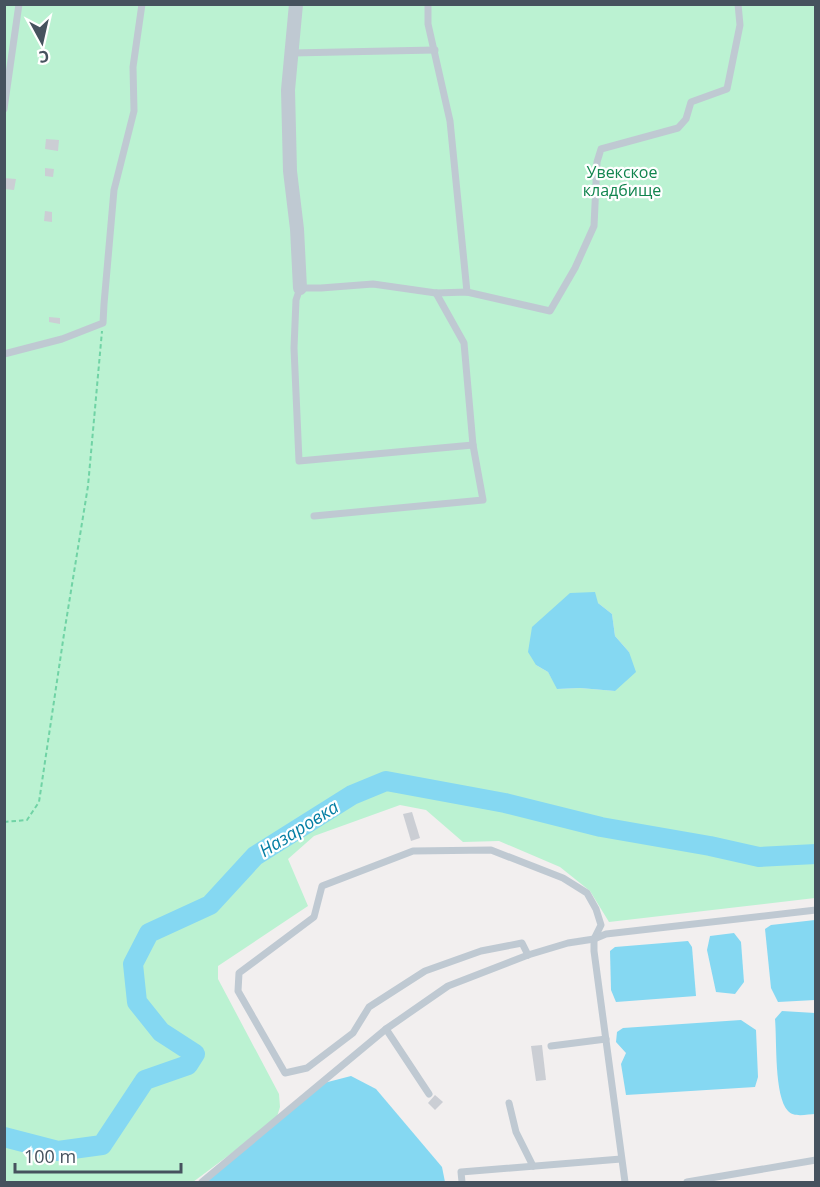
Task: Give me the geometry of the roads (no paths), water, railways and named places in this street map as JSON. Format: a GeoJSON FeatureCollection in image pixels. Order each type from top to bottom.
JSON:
{"type":"FeatureCollection","features":[{"type":"Feature","properties":{"kind":"street"},"geometry":{"type":"LineString","coordinates":[[296,4],[288,90],[290,171],[297,229],[300,288]]}},
{"type":"Feature","properties":{"kind":"lane"},"geometry":{"type":"LineString","coordinates":[[4,109],[19,4]]}},
{"type":"Feature","properties":{"kind":"lane"},"geometry":{"type":"LineString","coordinates":[[4,354],[62,339],[104,322],[114,190],[134,111],[133,67],[142,4]]}},
{"type":"Feature","properties":{"kind":"lane"},"geometry":{"type":"LineString","coordinates":[[428,4],[428,24],[450,121],[467,292]]}},
{"type":"Feature","properties":{"kind":"lane"},"geometry":{"type":"LineString","coordinates":[[473,445],[299,461],[294,348],[296,300],[300,288],[373,284],[436,293],[467,292],[550,311],[575,268],[594,226],[597,162],[601,148],[678,128],[686,119],[691,102],[727,89],[740,25],[738,4]]}},
{"type":"Feature","properties":{"kind":"lane"},"geometry":{"type":"LineString","coordinates":[[292,52],[435,50]]}},
{"type":"Feature","properties":{"kind":"lane"},"geometry":{"type":"LineString","coordinates":[[314,516],[483,500],[473,445],[464,343],[436,293]]}},
{"type":"Feature","properties":{"kind":"lane"},"geometry":{"type":"LineString","coordinates":[[528,955],[522,943],[481,951],[425,971],[369,1007],[353,1033],[307,1068],[285,1073],[238,991],[239,973],[314,917],[322,886],[413,850],[490,850],[563,878],[587,893],[596,909],[601,925],[594,939],[594,951],[625,1182]]}},
{"type":"Feature","properties":{"kind":"lane"},"geometry":{"type":"LineString","coordinates":[[202,1182],[386,1029],[448,986],[528,955],[606,934],[816,910]]}},
{"type":"Feature","properties":{"kind":"lane"},"geometry":{"type":"LineString","coordinates":[[386,1029],[429,1094]]}},
{"type":"Feature","properties":{"kind":"lane"},"geometry":{"type":"LineString","coordinates":[[550,1046],[606,1039]]}},
{"type":"Feature","properties":{"kind":"lane"},"geometry":{"type":"LineString","coordinates":[[509,1103],[516,1132],[533,1166]]}},
{"type":"Feature","properties":{"kind":"lane"},"geometry":{"type":"LineString","coordinates":[[462,1182],[461,1172],[621,1159]]}},
{"type":"Feature","properties":{"kind":"lane"},"geometry":{"type":"LineString","coordinates":[[687,1182],[816,1160]]}},
{"type":"Feature","properties":{"kind":"water"},"geometry":{"type":"Polygon","coordinates":[[[595,592],[598,603],[612,614],[615,636],[629,652],[636,672],[615,691],[557,689],[548,672],[536,665],[528,652],[532,627],[570,593],[595,592]]]}},
{"type":"Feature","properties":{"kind":"water"},"geometry":{"type":"Polygon","coordinates":[[[815,920],[815,1000],[778,1002],[771,988],[765,929],[771,925],[815,920]]]}},
{"type":"Feature","properties":{"kind":"water"},"geometry":{"type":"Polygon","coordinates":[[[734,933],[741,942],[744,982],[735,994],[716,992],[707,950],[710,936],[734,933]]]}},
{"type":"Feature","properties":{"kind":"water"},"geometry":{"type":"Polygon","coordinates":[[[688,941],[692,947],[696,996],[616,1002],[611,990],[610,951],[615,947],[688,941]]]}},
{"type":"Feature","properties":{"kind":"water"},"geometry":{"type":"Polygon","coordinates":[[[782,1011],[815,1013],[815,1114],[791,1113],[780,1093],[775,1019],[782,1011]]]}},
{"type":"Feature","properties":{"kind":"water"},"geometry":{"type":"Polygon","coordinates":[[[741,1020],[756,1030],[758,1077],[755,1087],[626,1095],[621,1064],[626,1053],[616,1042],[617,1032],[623,1028],[741,1020]]]}},
{"type":"Feature","properties":{"kind":"water"},"geometry":{"type":"Polygon","coordinates":[[[351,1076],[376,1089],[442,1167],[445,1182],[206,1182],[324,1083],[351,1076]]]}},
{"type":"Feature","properties":{"kind":"waterway","name":"Назаровка"},"geometry":{"type":"LineString","coordinates":[[4,1137],[58,1151],[102,1145],[145,1080],[188,1065],[195,1054],[161,1032],[137,1002],[133,964],[149,933],[210,905],[255,856],[352,795],[386,781],[505,803],[601,827],[759,857],[816,854]]}},
{"type":"Feature","properties":{"kind":"park label","name":"Увекское кладбище"},"geometry":{"type":"Point","coordinates":[622,181]}}]}
